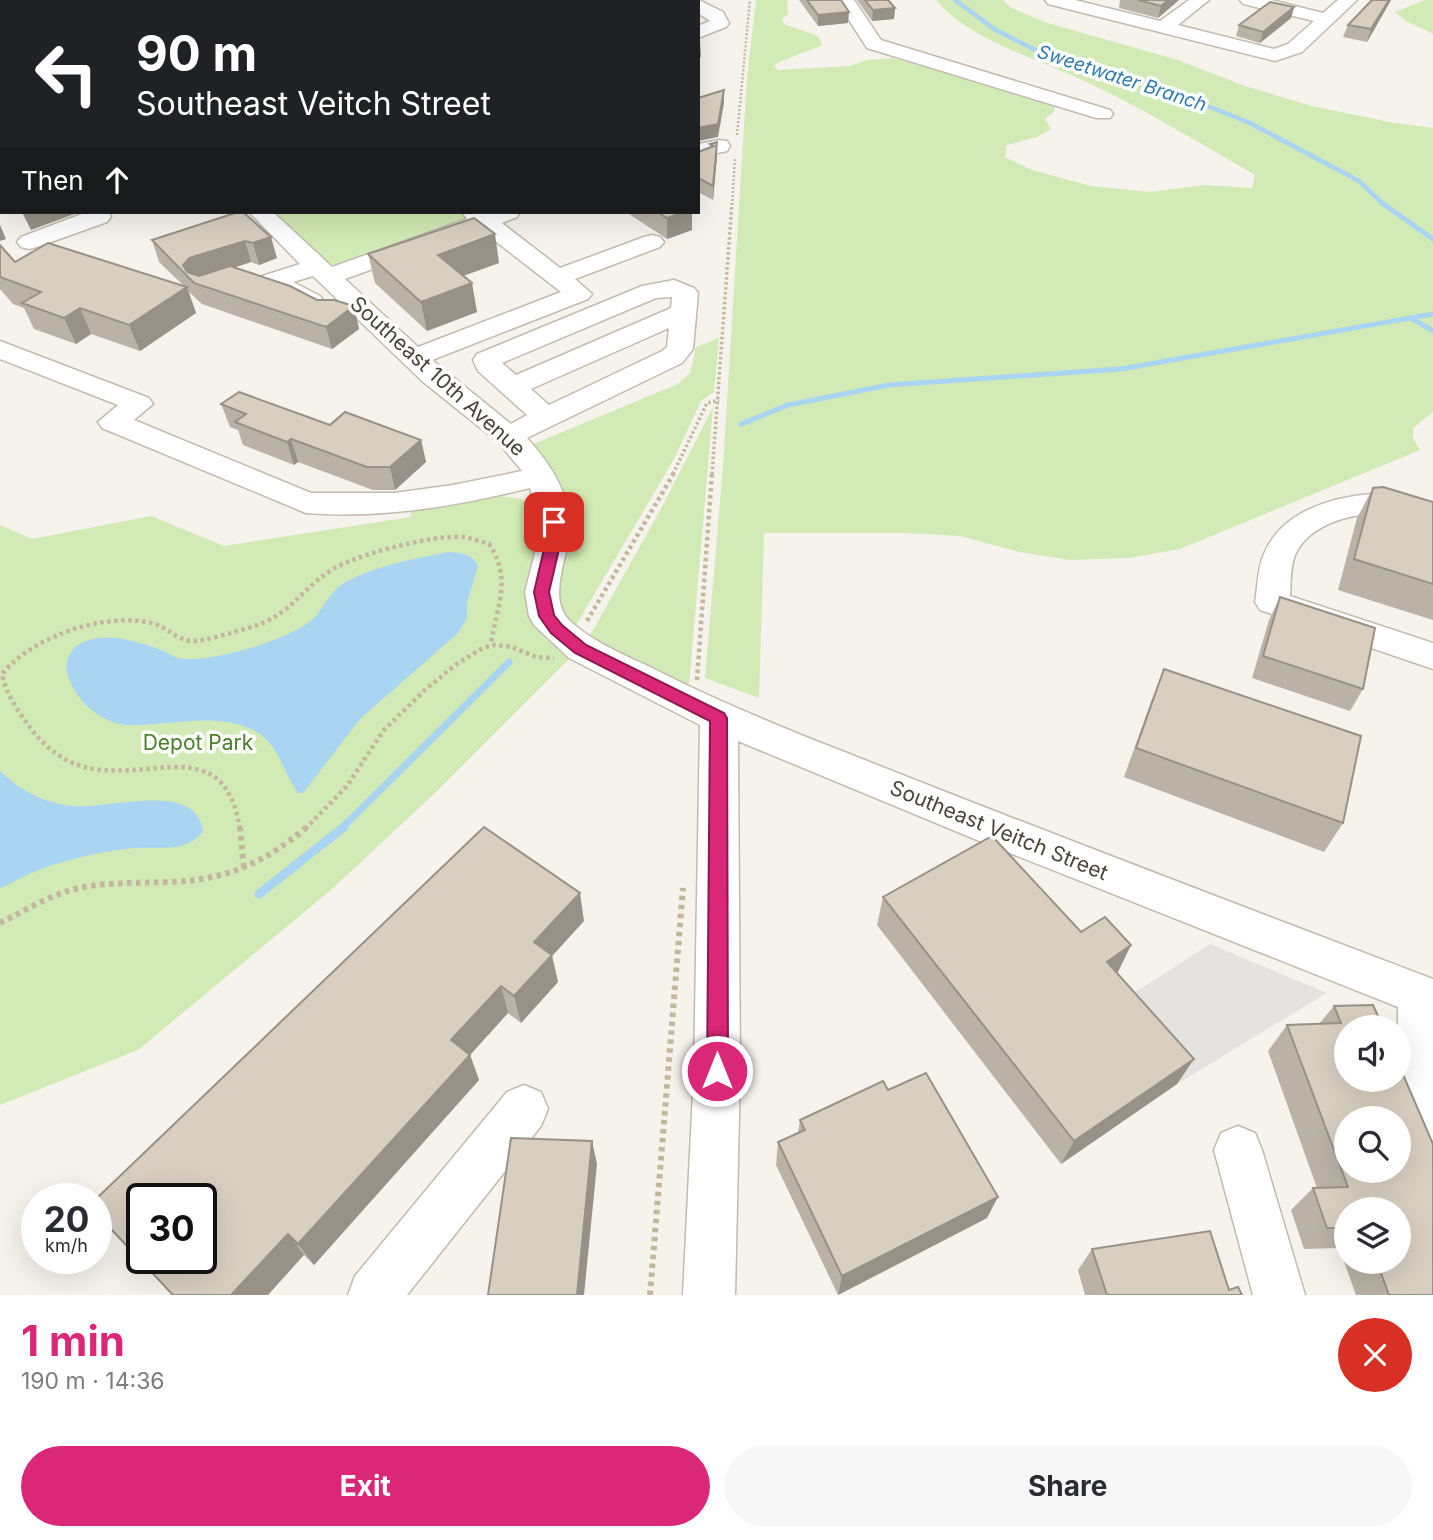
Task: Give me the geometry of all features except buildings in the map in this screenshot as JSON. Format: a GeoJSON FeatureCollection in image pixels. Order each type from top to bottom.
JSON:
{"type":"FeatureCollection","features":[{"type":"Feature","properties":{"kind":"street"},"geometry":{"type":"LineString","coordinates":[[845,0],[874,44],[1103,114]]}},
{"type":"Feature","properties":{"kind":"street"},"geometry":{"type":"LineString","coordinates":[[1054,0],[1275,55],[1295,48],[1349,0]]}},
{"type":"Feature","properties":{"kind":"street"},"geometry":{"type":"LineString","coordinates":[[1164,27],[1200,0]]}},
{"type":"Feature","properties":{"kind":"street"},"geometry":{"type":"LineString","coordinates":[[1249,0],[1327,19]]}},
{"type":"Feature","properties":{"kind":"street"},"geometry":{"type":"LineString","coordinates":[[700,6],[718,16],[720,23],[700,32]]}},
{"type":"Feature","properties":{"kind":"street"},"geometry":{"type":"LineString","coordinates":[[29,242],[99,217],[98,214]]}},
{"type":"Feature","properties":{"kind":"street","name":"Southeast 10th Avenue"},"geometry":{"type":"LineString","coordinates":[[262,214],[414,358],[522,449],[550,496],[554,522],[552,549],[542,592],[543,604],[547,616],[557,629],[572,641]]}},
{"type":"Feature","properties":{"kind":"street"},"geometry":{"type":"LineString","coordinates":[[359,305],[333,313],[262,277],[324,271],[479,216],[579,294],[414,358]]}},
{"type":"Feature","properties":{"kind":"street"},"geometry":{"type":"LineString","coordinates":[[558,277],[652,242]]}},
{"type":"Feature","properties":{"kind":"street"},"geometry":{"type":"LineString","coordinates":[[508,436],[672,357],[680,349],[685,293],[674,288],[659,289],[486,360],[488,365],[546,416]]}},
{"type":"Feature","properties":{"kind":"street"},"geometry":{"type":"LineString","coordinates":[[513,387],[685,311]]}},
{"type":"Feature","properties":{"kind":"street"},"geometry":{"type":"LineString","coordinates":[[0,349],[139,404],[112,422],[306,503],[335,506],[402,502],[475,491],[540,476]]}},
{"type":"Feature","properties":{"kind":"street"},"geometry":{"type":"LineString","coordinates":[[1433,519],[1385,505],[1356,505],[1326,514],[1296,531],[1280,551],[1272,602],[1433,656]]}},
{"type":"Feature","properties":{"kind":"street","name":"Southeast Veitch Street"},"geometry":{"type":"LineString","coordinates":[[572,641],[991,828],[1427,998]]}},
{"type":"Feature","properties":{"kind":"street"},"geometry":{"type":"LineString","coordinates":[[707,703],[717,1071],[709,1295]]}},
{"type":"Feature","properties":{"kind":"street"},"geometry":{"type":"LineString","coordinates":[[1427,998],[1415,1080],[1433,1127]]}},
{"type":"Feature","properties":{"kind":"street"},"geometry":{"type":"LineString","coordinates":[[374,1295],[524,1109]]}},
{"type":"Feature","properties":{"kind":"street"},"geometry":{"type":"LineString","coordinates":[[1238,1150],[1279,1295]]}},
{"type":"Feature","properties":{"kind":"path"},"geometry":{"type":"LineString","coordinates":[[707,703],[719,400],[722,148],[750,0]]}},
{"type":"Feature","properties":{"kind":"path"},"geometry":{"type":"LineString","coordinates":[[0,923],[60,893],[84,887],[192,881],[244,869],[270,855],[339,796],[376,740],[412,702],[465,658],[491,645],[515,646],[541,658],[572,641],[666,489],[708,403],[719,400]]}},
{"type":"Feature","properties":{"kind":"path"},"geometry":{"type":"LineString","coordinates":[[244,869],[236,813],[227,789],[218,778],[196,768],[95,770],[65,760],[42,744],[22,722],[1,674],[42,643],[60,633],[87,624],[116,620],[147,622],[158,625],[181,639],[191,641],[251,627],[284,614],[328,572],[346,561],[420,542],[463,537],[489,544],[503,567],[503,584],[491,645]]}},
{"type":"Feature","properties":{"kind":"path"},"geometry":{"type":"LineString","coordinates":[[650,1295],[684,880]]}},
{"type":"Feature","properties":{"kind":"green space"},"geometry":{"type":"Polygon","coordinates":[[[756,0],[787,0],[788,15],[782,18],[784,24],[818,36],[823,45],[779,62],[774,66],[778,70],[849,66],[867,60],[892,58],[1055,104],[1054,112],[1045,119],[1051,129],[1037,137],[1007,145],[1005,157],[1032,170],[1091,186],[1150,192],[1205,185],[1252,188],[1255,175],[1125,101],[984,37],[950,14],[936,0],[1003,0],[1012,8],[1044,22],[1178,60],[1242,85],[1312,106],[1433,128],[1433,412],[1413,428],[1413,438],[1420,450],[1180,549],[1129,558],[1069,560],[1020,552],[960,536],[907,533],[764,533],[759,698],[705,678],[723,466],[747,78],[756,0]]]}},
{"type":"Feature","properties":{"kind":"green space"},"geometry":{"type":"Polygon","coordinates":[[[1425,0],[1433,0],[1433,34],[1406,21],[1395,12],[1425,0]]]}},
{"type":"Feature","properties":{"kind":"green space"},"geometry":{"type":"Polygon","coordinates":[[[275,214],[462,214],[470,220],[340,266],[328,263],[275,214]]]}},
{"type":"Feature","properties":{"kind":"green space"},"geometry":{"type":"Polygon","coordinates":[[[719,338],[714,392],[701,401],[674,459],[575,627],[562,611],[531,445],[678,384],[690,373],[696,347],[719,338]]]}},
{"type":"Feature","properties":{"kind":"green space"},"geometry":{"type":"Polygon","coordinates":[[[713,407],[689,686],[588,639],[662,507],[713,407]]]}},
{"type":"Feature","properties":{"kind":"green space","name":"Depot Park"},"geometry":{"type":"Polygon","coordinates":[[[493,495],[521,499],[535,506],[570,658],[434,794],[332,889],[138,1050],[0,1105],[0,525],[32,539],[151,516],[224,546],[411,517],[411,509],[493,495]]]}},
{"type":"Feature","properties":{"kind":"shaded area"},"geometry":{"type":"Polygon","coordinates":[[[1210,944],[1327,993],[1177,1084],[1111,1008],[1210,944]]]}},
{"type":"Feature","properties":{"kind":"water"},"geometry":{"type":"Polygon","coordinates":[[[448,552],[469,556],[478,566],[467,603],[467,619],[457,634],[360,719],[303,793],[298,793],[294,787],[272,746],[251,729],[221,721],[119,724],[90,708],[81,700],[70,681],[67,668],[71,652],[75,647],[94,638],[128,640],[185,659],[234,652],[273,640],[305,625],[315,617],[336,589],[358,576],[396,563],[448,552]]]}},
{"type":"Feature","properties":{"kind":"water"},"geometry":{"type":"Polygon","coordinates":[[[0,771],[33,794],[51,802],[72,806],[168,801],[184,806],[197,815],[203,831],[189,843],[180,846],[133,848],[80,857],[42,869],[0,888],[0,771]]]}},
{"type":"Feature","properties":{"kind":"waterway","name":"Sweetwater Branch"},"geometry":{"type":"LineString","coordinates":[[955,0],[994,29],[1041,53],[1160,87],[1250,123],[1359,181],[1384,205]]}},
{"type":"Feature","properties":{"kind":"waterway","name":"Sweetwater Branch"},"geometry":{"type":"LineString","coordinates":[[1382,203],[1433,239]]}},
{"type":"Feature","properties":{"kind":"waterway"},"geometry":{"type":"LineString","coordinates":[[741,424],[788,405],[889,385],[1121,369],[1433,314]]}},
{"type":"Feature","properties":{"kind":"waterway"},"geometry":{"type":"LineString","coordinates":[[1411,318],[1433,331]]}},
{"type":"Feature","properties":{"kind":"waterway"},"geometry":{"type":"LineString","coordinates":[[341,829],[509,662]]}},
{"type":"Feature","properties":{"kind":"waterway"},"geometry":{"type":"LineString","coordinates":[[259,894],[344,827]]}},
{"type":"Feature","properties":{"kind":"route"},"geometry":{"type":"LineString","coordinates":[[554,522],[552,549],[542,592],[547,616],[557,629],[581,649],[719,718],[717,1071]]}}]}
